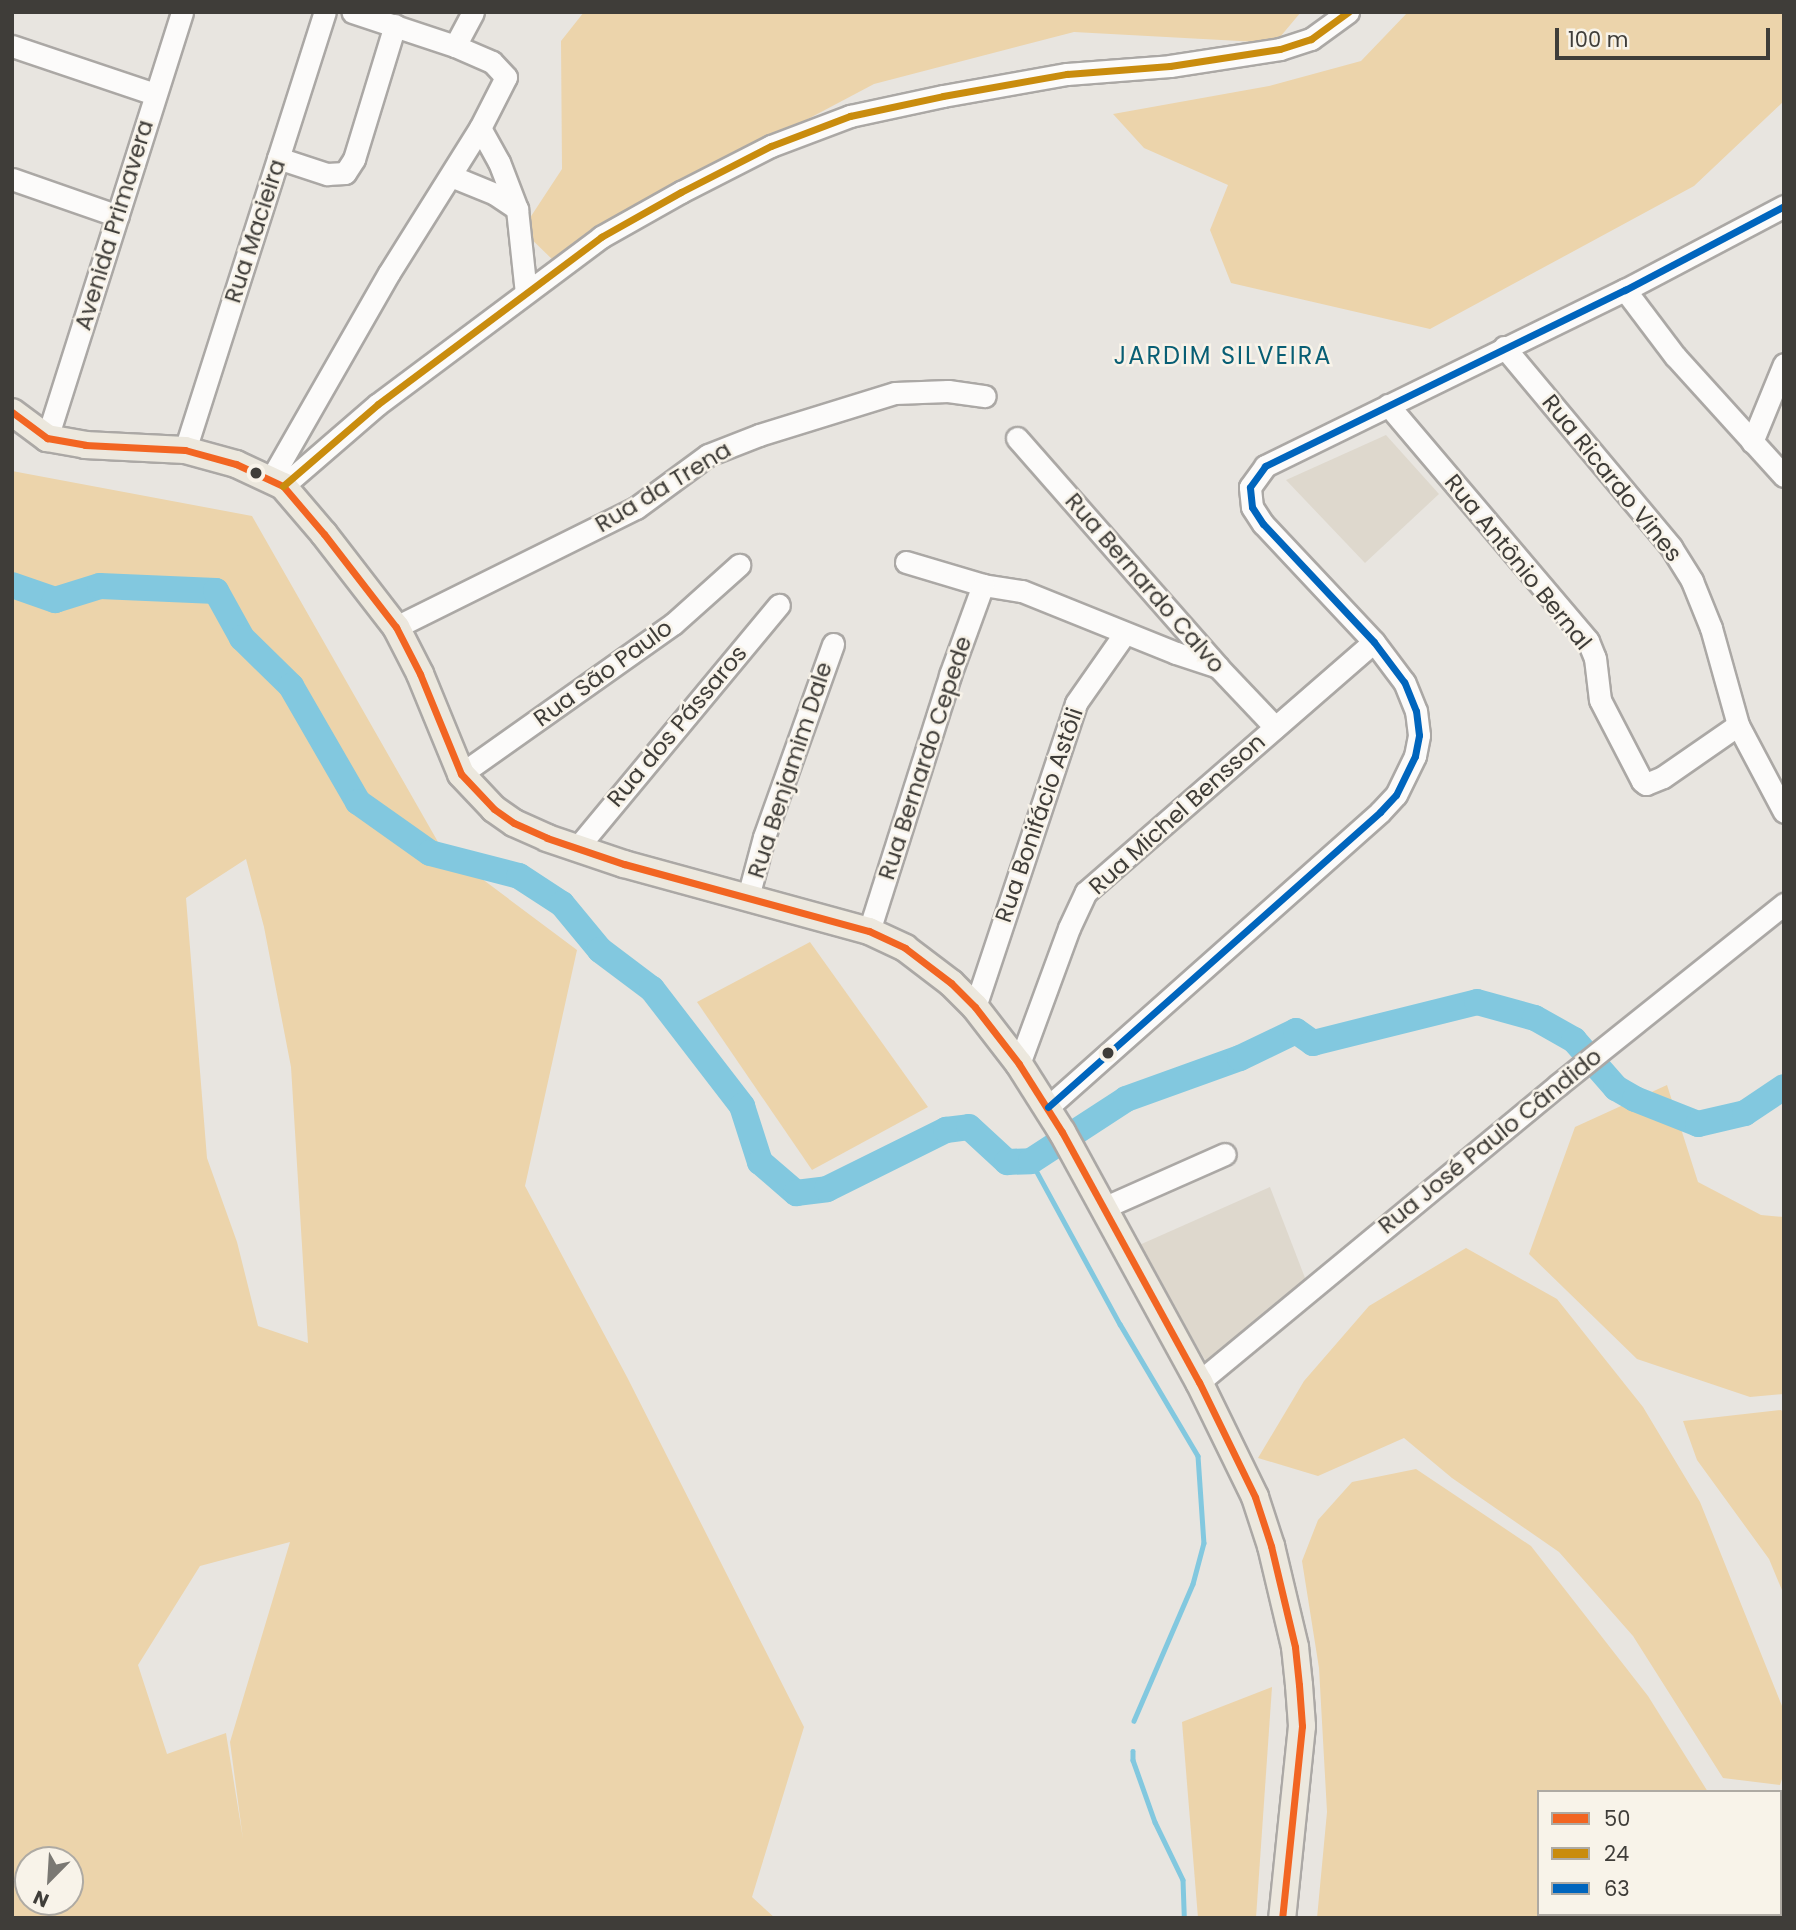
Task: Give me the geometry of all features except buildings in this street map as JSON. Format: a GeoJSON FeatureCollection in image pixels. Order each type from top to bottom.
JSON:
{"type":"FeatureCollection","features":[{"type":"Feature","properties":{"kind":"main road"},"geometry":{"type":"LineString","coordinates":[[12,412],[47,438],[85,445],[186,450],[222,459],[277,482],[324,534],[396,627],[420,674],[461,774],[494,809],[514,822],[624,864],[869,931],[905,948],[951,984],[975,1007],[1048,1107],[1199,1382],[1255,1497],[1271,1546],[1295,1647],[1302,1726],[1282,1918]]}},
{"type":"Feature","properties":{"kind":"street","name":"Avenida Primavera"},"geometry":{"type":"LineString","coordinates":[[47,438],[182,12]]}},
{"type":"Feature","properties":{"kind":"street","name":"Rua Macieira"},"geometry":{"type":"LineString","coordinates":[[186,450],[325,12]]}},
{"type":"Feature","properties":{"kind":"street"},"geometry":{"type":"LineString","coordinates":[[277,482],[389,273],[480,128],[506,77],[492,62],[455,46],[352,12]]}},
{"type":"Feature","properties":{"kind":"street"},"geometry":{"type":"LineString","coordinates":[[455,46],[472,12]]}},
{"type":"Feature","properties":{"kind":"street"},"geometry":{"type":"LineString","coordinates":[[277,482],[601,237],[771,146],[828,123],[943,96],[1067,74],[1170,66],[1280,49],[1311,39],[1348,12]]}},
{"type":"Feature","properties":{"kind":"street"},"geometry":{"type":"LineString","coordinates":[[278,158],[327,174],[345,173],[354,159],[395,25]]}},
{"type":"Feature","properties":{"kind":"street"},"geometry":{"type":"LineString","coordinates":[[12,46],[155,94]]}},
{"type":"Feature","properties":{"kind":"street"},"geometry":{"type":"LineString","coordinates":[[480,128],[499,162],[517,209],[526,293]]}},
{"type":"Feature","properties":{"kind":"street"},"geometry":{"type":"LineString","coordinates":[[451,176],[495,194],[517,209]]}},
{"type":"Feature","properties":{"kind":"street"},"geometry":{"type":"LineString","coordinates":[[12,179],[118,216]]}},
{"type":"Feature","properties":{"kind":"street"},"geometry":{"type":"LineString","coordinates":[[1048,1107],[1396,795],[1415,756],[1419,735],[1416,711],[1404,682],[1374,642],[1263,524],[1252,507],[1251,487],[1265,466],[1625,290],[1784,206]]}},
{"type":"Feature","properties":{"kind":"street"},"geometry":{"type":"LineString","coordinates":[[1625,290],[1675,356],[1784,476]]}},
{"type":"Feature","properties":{"kind":"street","name":"Rua Ricardo Vines"},"geometry":{"type":"LineString","coordinates":[[1504,347],[1671,547],[1692,581],[1711,628],[1738,725],[1784,812]]}},
{"type":"Feature","properties":{"kind":"street"},"geometry":{"type":"LineString","coordinates":[[1752,442],[1784,364]]}},
{"type":"Feature","properties":{"kind":"street","name":"Rua da Trena"},"geometry":{"type":"LineString","coordinates":[[396,627],[636,508],[708,455],[759,435],[895,393],[948,391],[985,396]]}},
{"type":"Feature","properties":{"kind":"street","name":"Rua Antônio Bernal"},"geometry":{"type":"LineString","coordinates":[[1388,405],[1588,641],[1595,658],[1600,699],[1642,781],[1646,783],[1663,777],[1738,725]]}},
{"type":"Feature","properties":{"kind":"street","name":"Rua Bernardo Calvo"},"geometry":{"type":"LineString","coordinates":[[1017,438],[1218,667],[1275,726]]}},
{"type":"Feature","properties":{"kind":"street"},"geometry":{"type":"LineString","coordinates":[[906,562],[983,585],[1022,590],[1125,633],[1218,667]]}},
{"type":"Feature","properties":{"kind":"street","name":"Rua São Paulo"},"geometry":{"type":"LineString","coordinates":[[461,774],[673,624],[739,565]]}},
{"type":"Feature","properties":{"kind":"street","name":"Rua Bernardo Cepede"},"geometry":{"type":"LineString","coordinates":[[869,931],[934,724],[983,585]]}},
{"type":"Feature","properties":{"kind":"street","name":"Rua dos Pássaros"},"geometry":{"type":"LineString","coordinates":[[577,848],[779,605]]}},
{"type":"Feature","properties":{"kind":"street","name":"Rua Bonifácio Astôli"},"geometry":{"type":"LineString","coordinates":[[975,1007],[1076,703],[1125,633]]}},
{"type":"Feature","properties":{"kind":"street","name":"Rua Michel Bensson"},"geometry":{"type":"LineString","coordinates":[[1019,1064],[1069,928],[1086,892],[1374,642]]}},
{"type":"Feature","properties":{"kind":"street","name":"Rua Benjamim Dale"},"geometry":{"type":"LineString","coordinates":[[748,897],[764,837],[833,644]]}},
{"type":"Feature","properties":{"kind":"street","name":"Rua José Paulo Cândido"},"geometry":{"type":"LineString","coordinates":[[1199,1382],[1558,1084],[1784,904]]}},
{"type":"Feature","properties":{"kind":"street"},"geometry":{"type":"LineString","coordinates":[[1103,1208],[1225,1154]]}},
{"type":"Feature","properties":{"kind":"shaded area"},"geometry":{"type":"Polygon","coordinates":[[[584,12],[1301,12],[1275,43],[1074,32],[874,84],[772,138],[556,263],[522,230],[562,169],[561,41],[584,12]]]}},
{"type":"Feature","properties":{"kind":"shaded area"},"geometry":{"type":"Polygon","coordinates":[[[1408,12],[1784,12],[1784,101],[1694,186],[1430,329],[1231,283],[1210,230],[1228,185],[1144,148],[1113,114],[1269,86],[1361,61],[1408,12]]]}},
{"type":"Feature","properties":{"kind":"shaded area"},"geometry":{"type":"Polygon","coordinates":[[[1386,435],[1439,494],[1365,563],[1286,480],[1386,435]]]}},
{"type":"Feature","properties":{"kind":"shaded area"},"geometry":{"type":"Polygon","coordinates":[[[12,471],[252,516],[442,849],[577,950],[525,1186],[627,1377],[804,1727],[752,1897],[775,1918],[12,1918],[12,471]],[[246,859],[186,898],[207,1158],[237,1242],[258,1326],[308,1343],[291,1067],[264,927],[246,859]],[[290,1542],[200,1566],[138,1665],[167,1754],[226,1733],[243,1839],[230,1742],[290,1542]]]}},
{"type":"Feature","properties":{"kind":"shaded area"},"geometry":{"type":"Polygon","coordinates":[[[810,942],[928,1107],[812,1170],[697,1002],[810,942]]]}},
{"type":"Feature","properties":{"kind":"shaded area"},"geometry":{"type":"Polygon","coordinates":[[[1667,1085],[1698,1182],[1761,1215],[1784,1217],[1784,1394],[1750,1397],[1637,1359],[1529,1254],[1575,1127],[1667,1085]]]}},
{"type":"Feature","properties":{"kind":"shaded area"},"geometry":{"type":"Polygon","coordinates":[[[1270,1187],[1307,1283],[1207,1363],[1137,1246],[1270,1187]]]}},
{"type":"Feature","properties":{"kind":"shaded area"},"geometry":{"type":"Polygon","coordinates":[[[1466,1248],[1557,1299],[1643,1407],[1700,1502],[1784,1711],[1784,1773],[1780,1785],[1723,1778],[1633,1636],[1559,1552],[1452,1478],[1404,1438],[1318,1476],[1258,1458],[1304,1381],[1369,1306],[1466,1248]]]}},
{"type":"Feature","properties":{"kind":"shaded area"},"geometry":{"type":"Polygon","coordinates":[[[1781,1410],[1784,1413],[1784,1595],[1769,1559],[1697,1460],[1683,1421],[1781,1410]]]}},
{"type":"Feature","properties":{"kind":"shaded area"},"geometry":{"type":"Polygon","coordinates":[[[1416,1469],[1531,1546],[1648,1696],[1707,1790],[1537,1790],[1537,1916],[1782,1916],[1784,1800],[1784,1918],[1317,1918],[1327,1812],[1319,1668],[1302,1561],[1318,1520],[1352,1482],[1416,1469]]]}},
{"type":"Feature","properties":{"kind":"shaded area"},"geometry":{"type":"Polygon","coordinates":[[[1272,1687],[1256,1918],[1198,1918],[1182,1722],[1272,1687]]]}},
{"type":"Feature","properties":{"kind":"waterway"},"geometry":{"type":"LineString","coordinates":[[12,585],[55,600],[100,586],[216,591],[242,638],[291,686],[358,802],[430,853],[519,876],[562,904],[600,950],[652,989],[742,1106],[760,1162],[796,1193],[827,1189],[946,1130],[969,1127],[1007,1162],[1031,1161],[1126,1099],[1240,1058],[1296,1031],[1313,1043],[1477,1002],[1535,1018],[1574,1040],[1616,1088],[1635,1099],[1698,1124],[1745,1113],[1784,1087]]}},
{"type":"Feature","properties":{"kind":"waterway"},"geometry":{"type":"LineString","coordinates":[[1031,1161],[1120,1324],[1198,1456],[1204,1543],[1193,1584],[1134,1721]]}},
{"type":"Feature","properties":{"kind":"waterway"},"geometry":{"type":"LineString","coordinates":[[1133,1751],[1133,1760],[1155,1822],[1183,1880],[1184,1918]]}},
{"type":"Feature","properties":{"kind":"transit line","name":"24"},"geometry":{"type":"LineString","coordinates":[[283,486],[378,404],[601,237],[771,146],[850,116],[943,96],[1067,74],[1170,66],[1280,49],[1311,39],[1348,12]]}},
{"type":"Feature","properties":{"kind":"transit line","name":"63"},"geometry":{"type":"LineString","coordinates":[[1048,1107],[1380,812],[1396,795],[1415,756],[1419,735],[1416,711],[1404,682],[1374,642],[1263,524],[1252,507],[1250,487],[1265,466],[1625,290],[1784,206]]}},
{"type":"Feature","properties":{"kind":"transit line","name":"50"},"geometry":{"type":"LineString","coordinates":[[12,412],[47,438],[85,445],[185,450],[236,464],[283,486],[396,627],[420,674],[461,774],[494,809],[514,823],[547,838],[624,864],[869,931],[905,948],[951,983],[975,1007],[1019,1064],[1062,1132],[1199,1382],[1255,1497],[1271,1546],[1295,1647],[1302,1726],[1282,1918]]}},
{"type":"Feature","properties":{"kind":"district","name":"JARDIM SILVEIRA"},"geometry":{"type":"Point","coordinates":[1223,356]}}]}
